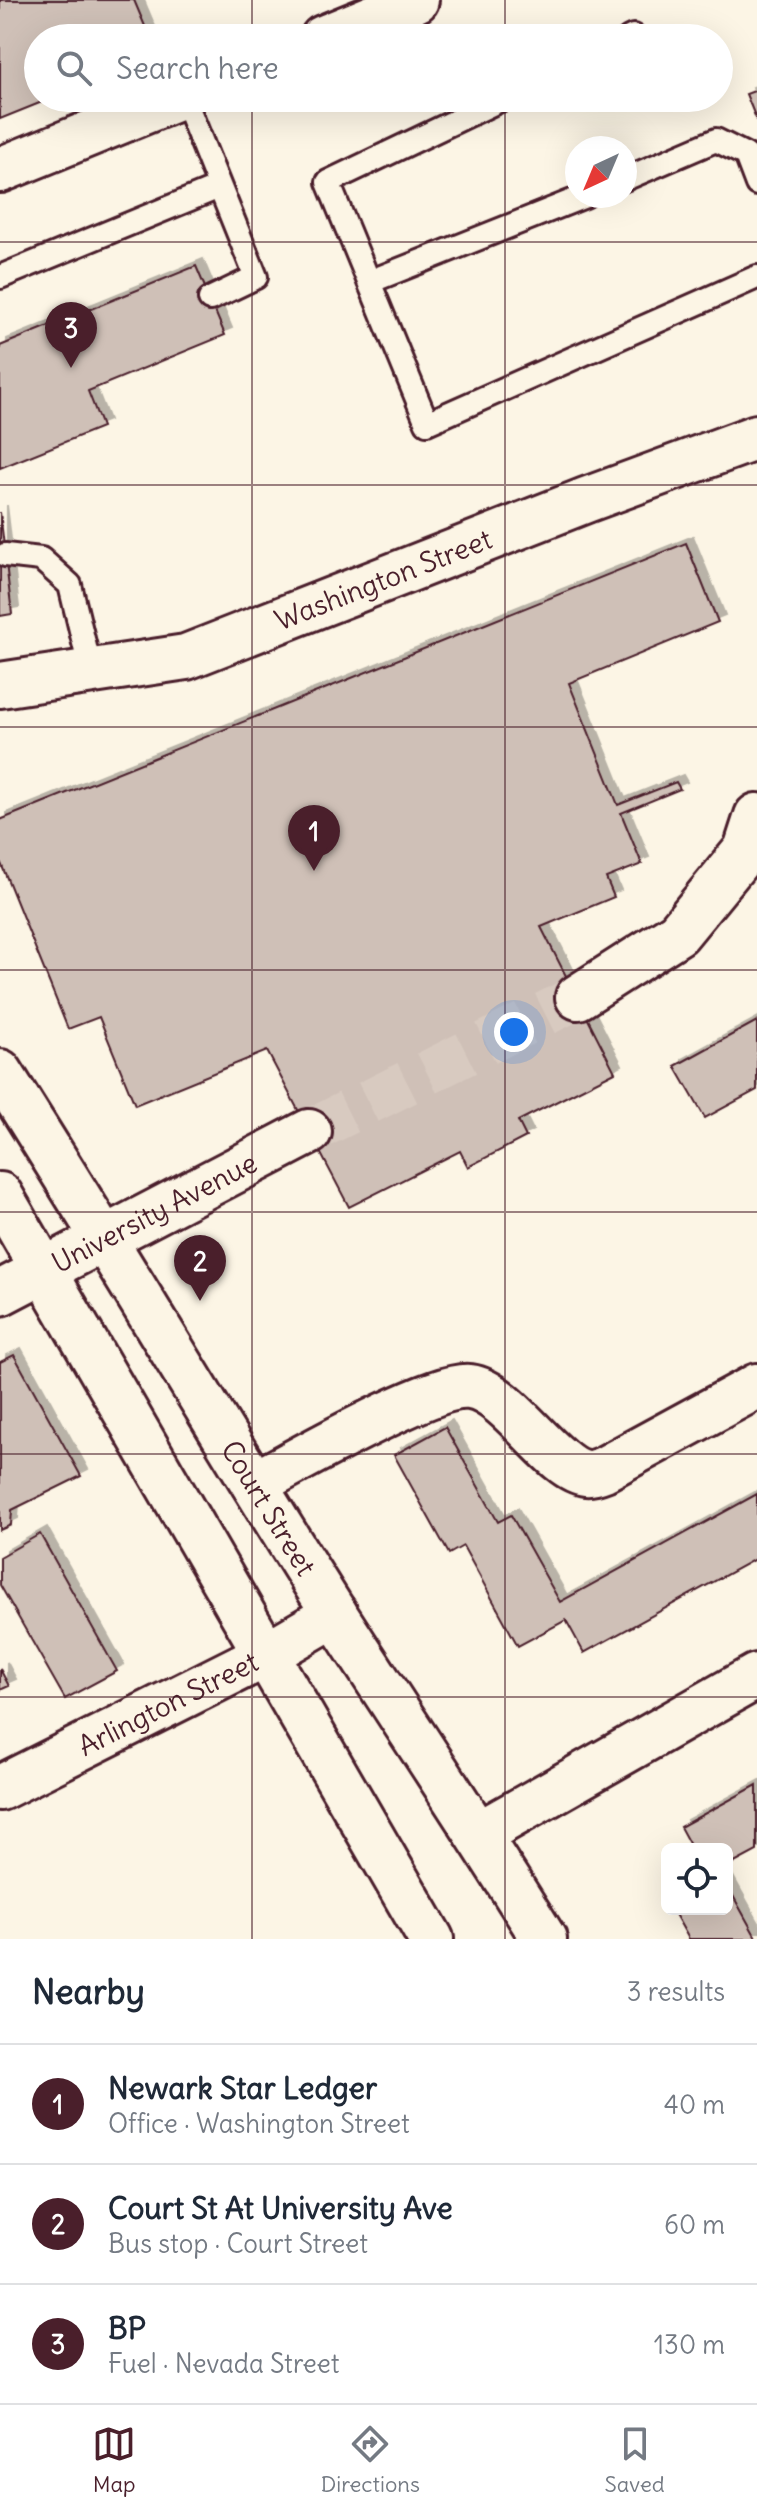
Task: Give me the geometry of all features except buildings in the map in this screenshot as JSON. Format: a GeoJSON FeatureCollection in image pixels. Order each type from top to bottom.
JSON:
{"type":"FeatureCollection","features":[{"type":"Feature","properties":{"kind":"street"},"geometry":{"type":"LineString","coordinates":[[357,24],[415,0]]}},
{"type":"Feature","properties":{"kind":"street"},"geometry":{"type":"LineString","coordinates":[[0,170],[143,112]]}},
{"type":"Feature","properties":{"kind":"street","name":"Washington Street"},"geometry":{"type":"LineString","coordinates":[[0,685],[186,657],[586,500],[757,437]]}},
{"type":"Feature","properties":{"kind":"street"},"geometry":{"type":"LineString","coordinates":[[578,997],[678,933],[746,850],[757,816]]}},
{"type":"Feature","properties":{"kind":"street","name":"Court Street"},"geometry":{"type":"LineString","coordinates":[[0,1072],[335,1614],[544,1939]]}},
{"type":"Feature","properties":{"kind":"street","name":"University Avenue"},"geometry":{"type":"LineString","coordinates":[[0,1293],[309,1132]]}},
{"type":"Feature","properties":{"kind":"street"},"geometry":{"type":"LineString","coordinates":[[0,1195],[431,1939]]}},
{"type":"Feature","properties":{"kind":"street"},"geometry":{"type":"LineString","coordinates":[[254,1484],[374,1421],[450,1387],[473,1387],[499,1401],[571,1468],[587,1474],[604,1469],[757,1386]]}},
{"type":"Feature","properties":{"kind":"street","name":"Arlington Street"},"geometry":{"type":"LineString","coordinates":[[0,1788],[265,1655],[335,1614]]}},
{"type":"Feature","properties":{"kind":"street"},"geometry":{"type":"LineString","coordinates":[[479,1834],[757,1676]]}},
{"type":"Feature","properties":{"kind":"lane"},"geometry":{"type":"LineString","coordinates":[[190,112],[256,277],[210,299]]}},
{"type":"Feature","properties":{"kind":"lane"},"geometry":{"type":"LineString","coordinates":[[475,112],[328,182],[427,423],[757,277]]}},
{"type":"Feature","properties":{"kind":"lane"},"geometry":{"type":"LineString","coordinates":[[637,174],[716,140],[746,155],[757,184]]}},
{"type":"Feature","properties":{"kind":"lane"},"geometry":{"type":"LineString","coordinates":[[0,277],[219,187]]}},
{"type":"Feature","properties":{"kind":"lane"},"geometry":{"type":"LineString","coordinates":[[369,282],[565,204]]}},
{"type":"Feature","properties":{"kind":"lane"},"geometry":{"type":"LineString","coordinates":[[5,555],[41,559],[70,585],[91,672]]}},
{"type":"Feature","properties":{"kind":"tunnel"},"geometry":{"type":"LineString","coordinates":[[309,1132],[578,997]]}},
{"type":"Feature","properties":{"kind":"place","name":"BP"},"geometry":{"type":"Point","coordinates":[71,368]}},
{"type":"Feature","properties":{"kind":"place","name":"Newark Star Ledger"},"geometry":{"type":"Point","coordinates":[314,871]}},
{"type":"Feature","properties":{"kind":"place","name":"Court St At University Ave"},"geometry":{"type":"Point","coordinates":[200,1301]}}]}
